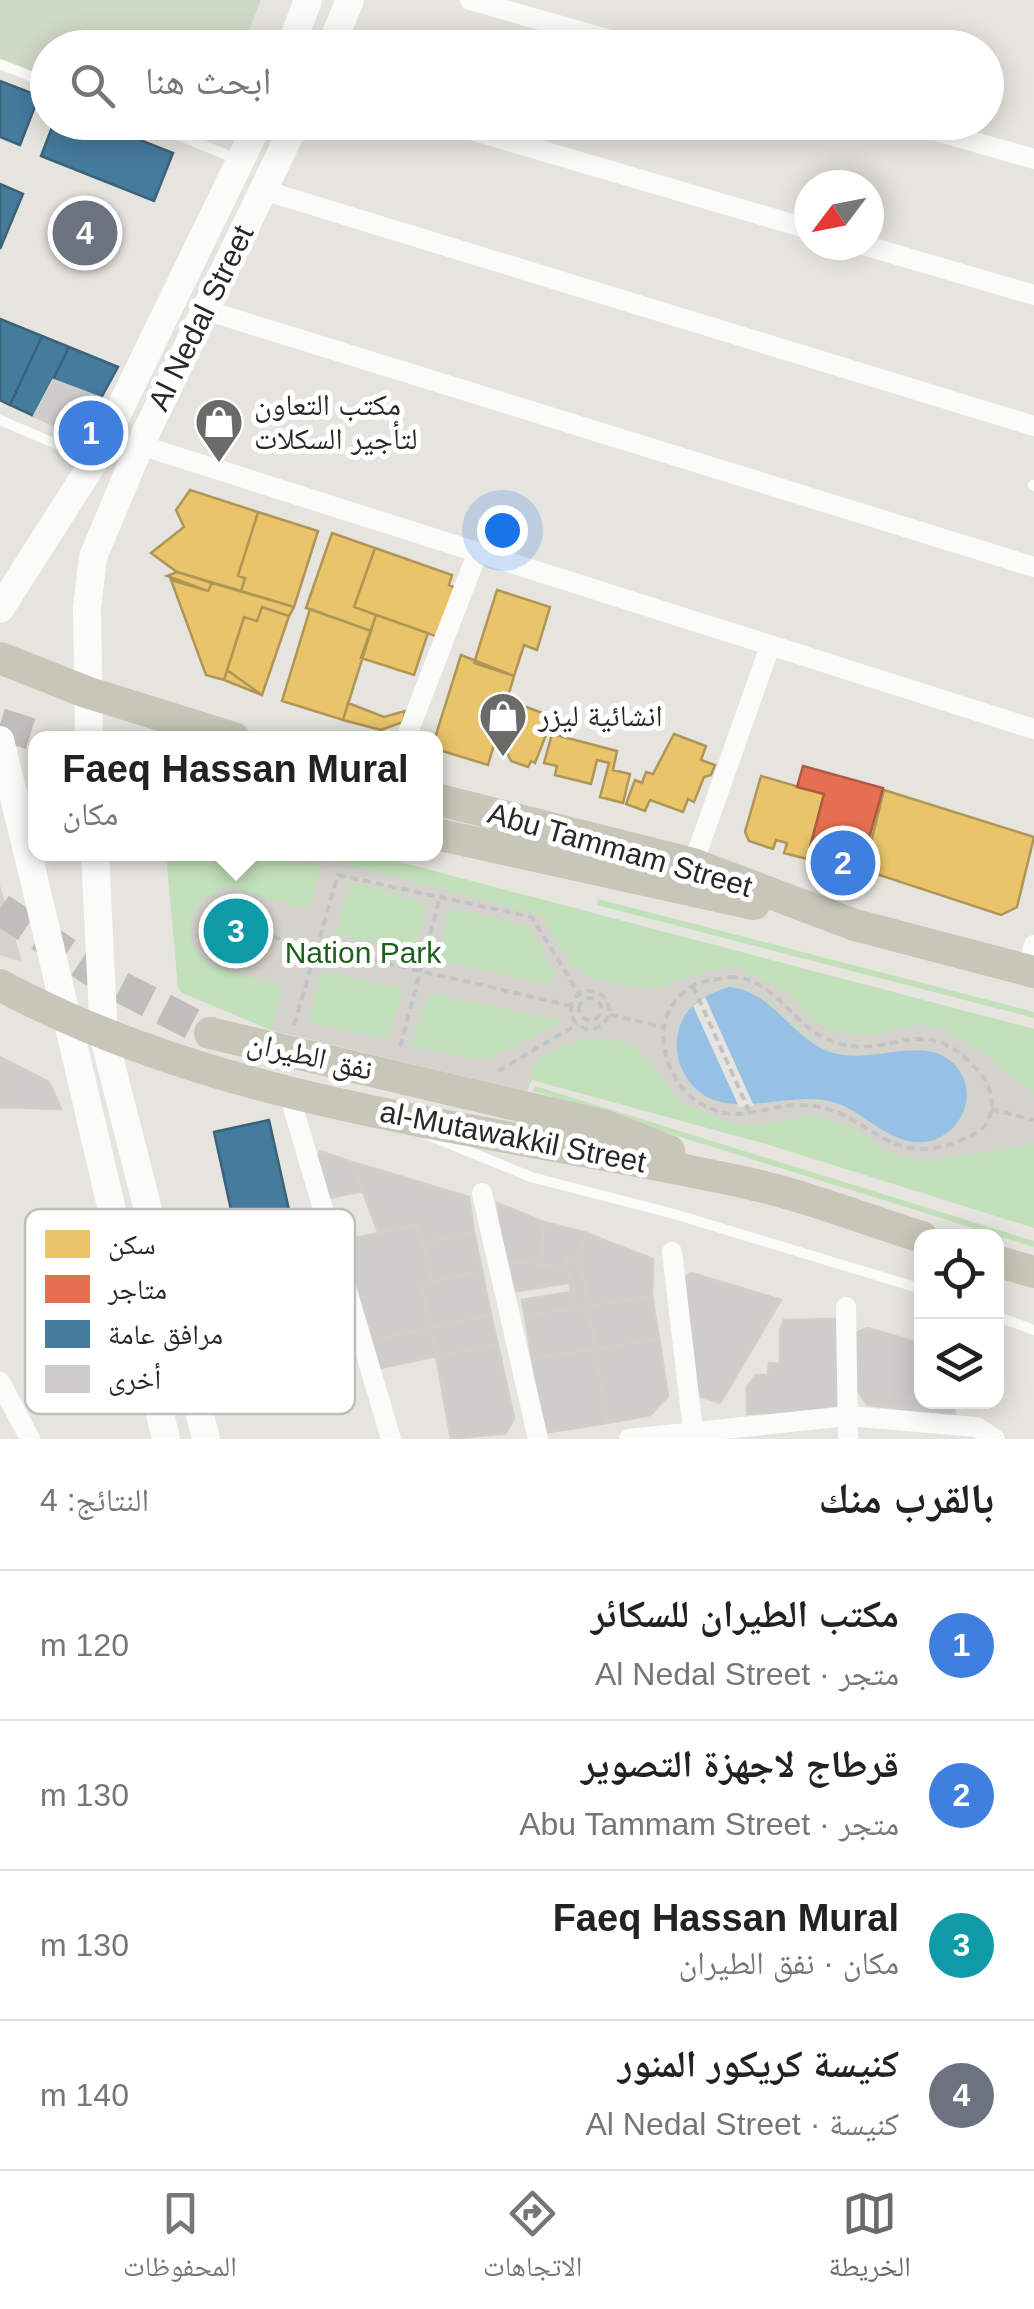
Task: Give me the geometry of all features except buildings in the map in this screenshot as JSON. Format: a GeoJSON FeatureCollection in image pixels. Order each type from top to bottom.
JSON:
{"type":"FeatureCollection","features":[{"type":"Feature","properties":{"kind":"main road"},"geometry":{"type":"LineString","coordinates":[[297,30],[308,0]]}},
{"type":"Feature","properties":{"kind":"main road"},"geometry":{"type":"LineString","coordinates":[[338,30],[350,0]]}},
{"type":"Feature","properties":{"kind":"main road","name":"Al Nedal Street"},"geometry":{"type":"LineString","coordinates":[[0,609],[94,460],[252,140]]}},
{"type":"Feature","properties":{"kind":"main road","name":"Al Nedal Street"},"geometry":{"type":"LineString","coordinates":[[89,731],[86,692],[93,557],[140,445],[287,140]]}},
{"type":"Feature","properties":{"kind":"main road"},"geometry":{"type":"LineString","coordinates":[[0,658],[86,692],[211,731]]}},
{"type":"Feature","properties":{"kind":"main road"},"geometry":{"type":"LineString","coordinates":[[0,740],[28,852]]}},
{"type":"Feature","properties":{"kind":"main road","name":"Abu Tammam Street"},"geometry":{"type":"LineString","coordinates":[[443,801],[692,864],[854,924],[1032,962]]}},
{"type":"Feature","properties":{"kind":"main road"},"geometry":{"type":"LineString","coordinates":[[443,836],[854,924]]}},
{"type":"Feature","properties":{"kind":"main road"},"geometry":{"type":"LineString","coordinates":[[30,861],[71,1023],[110,1209]]}},
{"type":"Feature","properties":{"kind":"main road"},"geometry":{"type":"LineString","coordinates":[[95,861],[104,1037],[148,1209]]}},
{"type":"Feature","properties":{"kind":"main road","name":"al-Mutawakkil Street"},"geometry":{"type":"LineString","coordinates":[[0,985],[104,1037],[289,1094],[752,1184],[914,1235]]}},
{"type":"Feature","properties":{"kind":"main road","name":"نفق الطيران"},"geometry":{"type":"LineString","coordinates":[[210,1033],[605,1126],[752,1184]]}},
{"type":"Feature","properties":{"kind":"main road"},"geometry":{"type":"LineString","coordinates":[[1004,1263],[1034,1272]]}},
{"type":"Feature","properties":{"kind":"main road"},"geometry":{"type":"LineString","coordinates":[[160,1414],[166,1439]]}},
{"type":"Feature","properties":{"kind":"main road"},"geometry":{"type":"LineString","coordinates":[[200,1414],[206,1439]]}},
{"type":"Feature","properties":{"kind":"street"},"geometry":{"type":"LineString","coordinates":[[470,0],[575,30]]}},
{"type":"Feature","properties":{"kind":"street"},"geometry":{"type":"LineString","coordinates":[[505,140],[794,225]]}},
{"type":"Feature","properties":{"kind":"street"},"geometry":{"type":"LineString","coordinates":[[968,140],[1034,159]]}},
{"type":"Feature","properties":{"kind":"street"},"geometry":{"type":"LineString","coordinates":[[263,190],[1034,426]]}},
{"type":"Feature","properties":{"kind":"street"},"geometry":{"type":"LineString","coordinates":[[884,251],[1034,295]]}},
{"type":"Feature","properties":{"kind":"street"},"geometry":{"type":"LineString","coordinates":[[205,310],[1034,567]]}},
{"type":"Feature","properties":{"kind":"street"},"geometry":{"type":"LineString","coordinates":[[140,445],[1034,730]]}},
{"type":"Feature","properties":{"kind":"street"},"geometry":{"type":"LineString","coordinates":[[409,731],[478,554]]}},
{"type":"Feature","properties":{"kind":"street"},"geometry":{"type":"LineString","coordinates":[[692,864],[770,646]]}},
{"type":"Feature","properties":{"kind":"street"},"geometry":{"type":"LineString","coordinates":[[289,1094],[323,1209]]}},
{"type":"Feature","properties":{"kind":"street"},"geometry":{"type":"LineString","coordinates":[[482,1193],[538,1439]]}},
{"type":"Feature","properties":{"kind":"street"},"geometry":{"type":"LineString","coordinates":[[672,1252],[693,1434]]}},
{"type":"Feature","properties":{"kind":"street"},"geometry":{"type":"LineString","coordinates":[[846,1307],[848,1439]]}},
{"type":"Feature","properties":{"kind":"street"},"geometry":{"type":"LineString","coordinates":[[355,1317],[391,1439]]}},
{"type":"Feature","properties":{"kind":"street"},"geometry":{"type":"LineString","coordinates":[[0,1382],[30,1439]]}},
{"type":"Feature","properties":{"kind":"street"},"geometry":{"type":"LineString","coordinates":[[629,1439],[848,1416],[978,1427],[996,1439]]}},
{"type":"Feature","properties":{"kind":"lane"},"geometry":{"type":"LineString","coordinates":[[0,64],[30,76]]}},
{"type":"Feature","properties":{"kind":"lane"},"geometry":{"type":"LineString","coordinates":[[191,140],[243,161]]}},
{"type":"Feature","properties":{"kind":"lane"},"geometry":{"type":"LineString","coordinates":[[0,420],[94,460]]}},
{"type":"Feature","properties":{"kind":"lane"},"geometry":{"type":"LineString","coordinates":[[383,1112],[452,1148],[531,1177],[674,1214],[914,1287]]}},
{"type":"Feature","properties":{"kind":"lane"},"geometry":{"type":"LineString","coordinates":[[1004,1319],[1034,1330]]}},
{"type":"Feature","properties":{"kind":"path"},"geometry":{"type":"LineString","coordinates":[[293,1028],[338,875],[532,917],[579,994]]}},
{"type":"Feature","properties":{"kind":"path"},"geometry":{"type":"LineString","coordinates":[[398,1053],[440,897]]}},
{"type":"Feature","properties":{"kind":"path"},"geometry":{"type":"LineString","coordinates":[[260,934],[572,1006]]}},
{"type":"Feature","properties":{"kind":"path"},"geometry":{"type":"LineString","coordinates":[[745,977],[784,1001],[812,1030],[850,1046],[890,1044],[921,1036],[939,1040],[967,1058],[987,1081],[992,1110],[978,1133],[918,1151],[890,1144],[845,1115],[822,1109],[797,1105],[752,1116],[724,1114],[688,1094],[665,1057],[664,1027],[678,999],[692,986],[745,977]]}},
{"type":"Feature","properties":{"kind":"path"},"geometry":{"type":"LineString","coordinates":[[692,986],[752,1116]]}},
{"type":"Feature","properties":{"kind":"path"},"geometry":{"type":"LineString","coordinates":[[491,1075],[578,1024],[596,1028],[608,1015],[609,1006],[597,992],[579,994]]}},
{"type":"Feature","properties":{"kind":"path"},"geometry":{"type":"LineString","coordinates":[[578,1024],[572,1006],[579,994]]}},
{"type":"Feature","properties":{"kind":"path"},"geometry":{"type":"LineString","coordinates":[[588,999],[600,1007],[594,1020],[580,1013],[581,1004],[588,999]]}},
{"type":"Feature","properties":{"kind":"path"},"geometry":{"type":"LineString","coordinates":[[608,1015],[664,1027]]}},
{"type":"Feature","properties":{"kind":"path"},"geometry":{"type":"LineString","coordinates":[[992,1110],[1034,1120]]}},
{"type":"Feature","properties":{"kind":"green space"},"geometry":{"type":"Polygon","coordinates":[[[0,0],[261,0],[249,30],[30,30],[30,81],[0,69],[0,0]]]}},
{"type":"Feature","properties":{"kind":"green space"},"geometry":{"type":"Polygon","coordinates":[[[181,140],[205,140],[202,148],[181,140]]]}},
{"type":"Feature","properties":{"kind":"green space","name":"Nation Park"},"geometry":{"type":"Polygon","coordinates":[[[167,861],[396,861],[1034,1029],[1034,1228],[766,1144],[532,1080],[527,1091],[271,1030],[182,993],[178,987],[167,861]]]}},
{"type":"Feature","properties":{"kind":"green space"},"geometry":{"type":"Polygon","coordinates":[[[598,899],[1034,1012],[1034,1018],[597,905],[598,899]]]}},
{"type":"Feature","properties":{"kind":"green space"},"geometry":{"type":"Polygon","coordinates":[[[535,1086],[995,1229],[976,1229],[533,1091],[535,1086]]]}},
{"type":"Feature","properties":{"kind":"green space"},"geometry":{"type":"Polygon","coordinates":[[[1004,1232],[1034,1241],[1034,1247],[1004,1238],[1004,1232]]]}},
{"type":"Feature","properties":{"kind":"shaded area"},"geometry":{"type":"Polygon","coordinates":[[[323,861],[335,861],[542,916],[572,966],[596,980],[654,989],[708,970],[738,968],[788,992],[814,1021],[834,1032],[878,1035],[916,1024],[945,1030],[992,1059],[1034,1095],[1034,1144],[923,1162],[891,1154],[851,1127],[814,1115],[756,1126],[727,1121],[682,1103],[636,1047],[615,1040],[582,1039],[542,1056],[533,1064],[527,1091],[271,1030],[283,988],[205,963],[191,942],[190,921],[201,900],[226,887],[308,909],[323,861]],[[351,882],[335,935],[414,951],[426,904],[351,882]],[[209,904],[199,938],[244,952],[254,917],[209,904]],[[454,909],[448,913],[439,959],[545,984],[554,979],[556,973],[528,926],[454,909]],[[320,974],[308,1022],[387,1039],[404,988],[320,974]],[[741,988],[798,1098],[836,1101],[917,1143],[942,1137],[965,1111],[905,1051],[883,1057],[832,1053],[814,1044],[770,1004],[741,988]],[[430,993],[411,1042],[414,1047],[484,1060],[560,1024],[557,1019],[430,993]]]}},
{"type":"Feature","properties":{"kind":"shaded area"},"geometry":{"type":"Polygon","coordinates":[[[0,885],[22,962],[0,955],[0,885]]]}},
{"type":"Feature","properties":{"kind":"water"},"geometry":{"type":"Polygon","coordinates":[[[729,987],[758,997],[804,1036],[830,1052],[862,1055],[912,1050],[942,1055],[954,1064],[967,1090],[961,1117],[942,1136],[914,1142],[896,1137],[846,1107],[825,1100],[734,1104],[713,1100],[695,1088],[681,1067],[678,1034],[685,1015],[694,1005],[729,987]]]}},
{"type":"Feature","properties":{"kind":"pier"},"geometry":{"type":"Polygon","coordinates":[[[705,997],[754,1106],[739,1107],[693,1006],[705,997]]]}},
{"type":"Feature","properties":{"kind":"tunnel"},"geometry":{"type":"LineString","coordinates":[[0,724],[28,733]]}},
{"type":"Feature","properties":{"kind":"tunnel"},"geometry":{"type":"LineString","coordinates":[[0,909],[107,980],[210,1033]]}},
{"type":"Feature","properties":{"kind":"place","name":"كنيسة كريكور المنور"},"geometry":{"type":"Point","coordinates":[85,233]}},
{"type":"Feature","properties":{"kind":"place","name":"مكتب الطيران للسكائر"},"geometry":{"type":"Point","coordinates":[91,433]}},
{"type":"Feature","properties":{"kind":"place","name":"مكتب التعاون لتأجير السكلات"},"geometry":{"type":"Point","coordinates":[219,464]}},
{"type":"Feature","properties":{"kind":"place","name":"انشائية ليزر"},"geometry":{"type":"Point","coordinates":[503,758]}},
{"type":"Feature","properties":{"kind":"place","name":"قرطاج لاجهزة التصوير"},"geometry":{"type":"Point","coordinates":[843,863]}},
{"type":"Feature","properties":{"kind":"place","name":"Faeq Hassan Mural"},"geometry":{"type":"Point","coordinates":[236,931]}}]}
